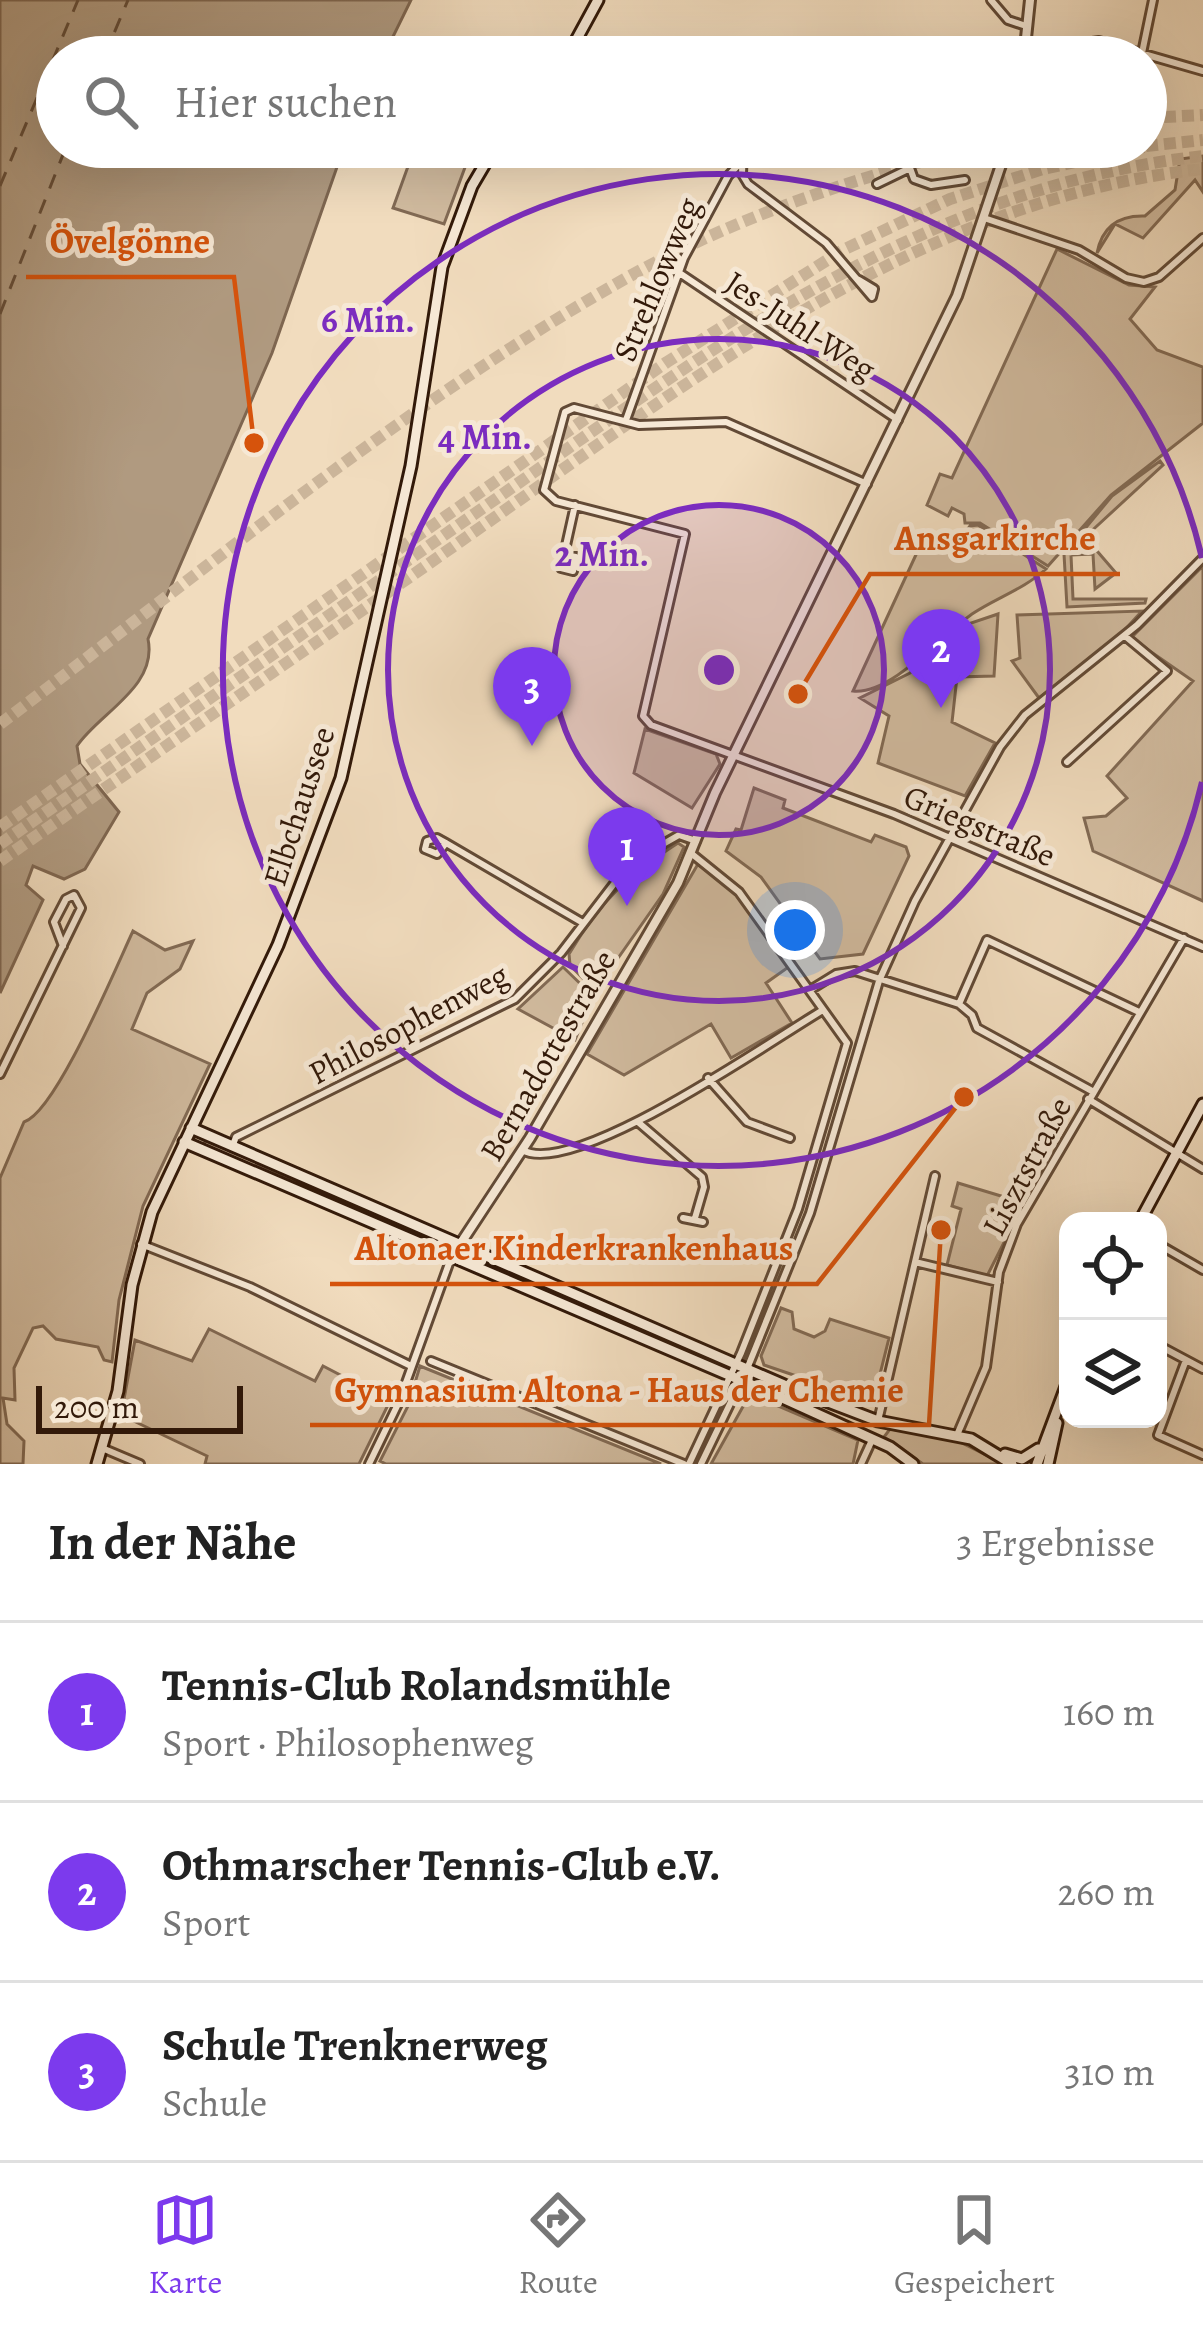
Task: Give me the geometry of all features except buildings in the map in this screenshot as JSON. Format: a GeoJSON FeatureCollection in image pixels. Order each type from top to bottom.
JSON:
{"type":"FeatureCollection","features":[{"type":"Feature","properties":{"kind":"main road"},"geometry":{"type":"LineString","coordinates":[[578,36],[598,0]]}},
{"type":"Feature","properties":{"kind":"main road","name":"Elbchaussee"},"geometry":{"type":"LineString","coordinates":[[97,1464],[118,1390],[141,1244],[287,925],[341,778],[410,466],[442,267],[483,168]]}},
{"type":"Feature","properties":{"kind":"main road"},"geometry":{"type":"LineString","coordinates":[[1145,1212],[1203,1104]]}},
{"type":"Feature","properties":{"kind":"main road"},"geometry":{"type":"LineString","coordinates":[[191,1128],[878,1421],[957,1435],[1022,1459],[1043,1444]]}},
{"type":"Feature","properties":{"kind":"main road"},"geometry":{"type":"LineString","coordinates":[[184,1142],[873,1438],[913,1464]]}},
{"type":"Feature","properties":{"kind":"main road"},"geometry":{"type":"LineString","coordinates":[[1037,1464],[1059,1405]]}},
{"type":"Feature","properties":{"kind":"main road"},"geometry":{"type":"LineString","coordinates":[[1048,1464],[1059,1410]]}},
{"type":"Feature","properties":{"kind":"main road"},"geometry":{"type":"LineString","coordinates":[[873,1438],[878,1421]]}},
{"type":"Feature","properties":{"kind":"main road"},"geometry":{"type":"LineString","coordinates":[[994,1450],[1012,1464]]}},
{"type":"Feature","properties":{"kind":"street"},"geometry":{"type":"LineString","coordinates":[[991,0],[1008,20],[1026,26]]}},
{"type":"Feature","properties":{"kind":"street"},"geometry":{"type":"LineString","coordinates":[[1025,36],[1030,0]]}},
{"type":"Feature","properties":{"kind":"street"},"geometry":{"type":"LineString","coordinates":[[1146,36],[1153,0]]}},
{"type":"Feature","properties":{"kind":"street"},"geometry":{"type":"LineString","coordinates":[[1167,60],[1203,71]]}},
{"type":"Feature","properties":{"kind":"street","name":"Strehlowweg"},"geometry":{"type":"LineString","coordinates":[[626,420],[678,272],[736,168]]}},
{"type":"Feature","properties":{"kind":"street"},"geometry":{"type":"LineString","coordinates":[[743,168],[748,184],[826,243],[860,280]]}},
{"type":"Feature","properties":{"kind":"street"},"geometry":{"type":"LineString","coordinates":[[877,184],[910,168],[923,184],[965,180]]}},
{"type":"Feature","properties":{"kind":"street","name":"Bernadottestraße"},"geometry":{"type":"LineString","coordinates":[[369,1464],[451,1258],[522,1150],[692,854],[734,756],[960,290],[1001,168]]}},
{"type":"Feature","properties":{"kind":"street"},"geometry":{"type":"LineString","coordinates":[[987,219],[1079,250],[1126,278],[1144,282],[1159,277],[1203,238]]}},
{"type":"Feature","properties":{"kind":"street","name":"Jes-Juhl-Weg"},"geometry":{"type":"LineString","coordinates":[[678,272],[898,420]]}},
{"type":"Feature","properties":{"kind":"street"},"geometry":{"type":"LineString","coordinates":[[564,554],[575,506],[548,498],[544,490],[565,412],[577,408],[639,424],[726,422],[867,484]]}},
{"type":"Feature","properties":{"kind":"street","name":"Griegstraße"},"geometry":{"type":"LineString","coordinates":[[575,506],[685,534],[643,716],[652,725],[950,839],[1203,947]]}},
{"type":"Feature","properties":{"kind":"street"},"geometry":{"type":"LineString","coordinates":[[431,1360],[686,1464],[742,1365],[814,1201],[879,981],[1012,729],[1125,636],[1203,558]]}},
{"type":"Feature","properties":{"kind":"street"},"geometry":{"type":"LineString","coordinates":[[1067,762],[1167,671],[1125,636]]}},
{"type":"Feature","properties":{"kind":"street","name":"Philosophenweg"},"geometry":{"type":"LineString","coordinates":[[232,1147],[236,1137],[515,999],[630,863],[679,835],[697,841]]}},
{"type":"Feature","properties":{"kind":"street"},"geometry":{"type":"LineString","coordinates":[[446,842],[583,923]]}},
{"type":"Feature","properties":{"kind":"street"},"geometry":{"type":"LineString","coordinates":[[692,854],[740,892],[848,1042],[858,1043]]}},
{"type":"Feature","properties":{"kind":"street"},"geometry":{"type":"LineString","coordinates":[[0,1074],[63,946],[81,906],[74,895],[66,898],[54,922],[63,946]]}},
{"type":"Feature","properties":{"kind":"street","name":"Lisztstraße"},"geometry":{"type":"LineString","coordinates":[[957,1435],[986,1366],[998,1282],[1017,1225],[1184,938]]}},
{"type":"Feature","properties":{"kind":"street"},"geometry":{"type":"LineString","coordinates":[[959,1004],[987,940],[1139,1012]]}},
{"type":"Feature","properties":{"kind":"street"},"geometry":{"type":"LineString","coordinates":[[810,990],[849,971],[959,1004],[969,1010],[977,1028],[1203,1169]]}},
{"type":"Feature","properties":{"kind":"street"},"geometry":{"type":"LineString","coordinates":[[522,1150],[543,1157],[576,1150],[638,1122],[824,1010]]}},
{"type":"Feature","properties":{"kind":"street"},"geometry":{"type":"LineString","coordinates":[[742,1365],[798,1210],[848,1042]]}},
{"type":"Feature","properties":{"kind":"street"},"geometry":{"type":"LineString","coordinates":[[709,1078],[737,1114],[790,1138]]}},
{"type":"Feature","properties":{"kind":"street"},"geometry":{"type":"LineString","coordinates":[[638,1122],[702,1177],[699,1220],[683,1218]]}},
{"type":"Feature","properties":{"kind":"street"},"geometry":{"type":"LineString","coordinates":[[878,1421],[934,1176]]}},
{"type":"Feature","properties":{"kind":"street"},"geometry":{"type":"LineString","coordinates":[[141,1244],[250,1287],[411,1366]]}},
{"type":"Feature","properties":{"kind":"street"},"geometry":{"type":"LineString","coordinates":[[1167,1249],[1203,1270]]}},
{"type":"Feature","properties":{"kind":"street"},"geometry":{"type":"LineString","coordinates":[[915,1262],[998,1282]]}},
{"type":"Feature","properties":{"kind":"street"},"geometry":{"type":"LineString","coordinates":[[1167,1350],[1203,1370]]}},
{"type":"Feature","properties":{"kind":"street"},"geometry":{"type":"LineString","coordinates":[[1186,1360],[1158,1435],[1203,1455]]}},
{"type":"Feature","properties":{"kind":"street"},"geometry":{"type":"LineString","coordinates":[[701,1464],[735,1379]]}},
{"type":"Feature","properties":{"kind":"street"},"geometry":{"type":"LineString","coordinates":[[862,1464],[873,1438]]}},
{"type":"Feature","properties":{"kind":"street"},"geometry":{"type":"LineString","coordinates":[[102,1448],[140,1464]]}},
{"type":"Feature","properties":{"kind":"shaded area"},"geometry":{"type":"Polygon","coordinates":[[[0,0],[411,0],[393,36],[36,36],[36,168],[337,168],[272,353],[148,639],[144,671],[125,698],[77,746],[80,764],[119,812],[85,869],[64,879],[33,866],[26,885],[43,900],[0,993],[0,0]]]}},
{"type":"Feature","properties":{"kind":"shaded area"},"geometry":{"type":"Polygon","coordinates":[[[1203,156],[1203,192],[1195,180],[1143,238],[1115,224],[1097,253],[1113,224],[1145,216],[1175,190],[1180,159],[1203,156]]]}},
{"type":"Feature","properties":{"kind":"shaded area"},"geometry":{"type":"Polygon","coordinates":[[[407,168],[465,168],[444,224],[393,208],[407,168]]]}},
{"type":"Feature","properties":{"kind":"shaded area"},"geometry":{"type":"Polygon","coordinates":[[[1057,249],[1129,285],[1155,287],[1130,319],[1157,350],[1203,367],[1203,423],[1111,495],[1048,566],[980,523],[965,523],[964,514],[952,508],[948,516],[927,505],[940,474],[952,478],[1057,249]]]}},
{"type":"Feature","properties":{"kind":"shaded area"},"geometry":{"type":"Polygon","coordinates":[[[1160,461],[1163,465],[1085,537],[1116,573],[1095,589],[1093,554],[1071,555],[1073,599],[1146,599],[1145,603],[1067,607],[1064,554],[1112,496],[1160,461]]]}},
{"type":"Feature","properties":{"kind":"shaded area"},"geometry":{"type":"Polygon","coordinates":[[[978,525],[1046,569],[972,614],[899,674],[868,690],[853,691],[926,533],[956,545],[970,526],[978,525]]]}},
{"type":"Feature","properties":{"kind":"shaded area"},"geometry":{"type":"Polygon","coordinates":[[[1203,566],[1203,901],[1093,851],[1084,818],[1106,816],[1127,798],[1107,776],[1193,681],[1131,638],[1203,566]]]}},
{"type":"Feature","properties":{"kind":"shaded area"},"geometry":{"type":"Polygon","coordinates":[[[1142,611],[1119,636],[1039,698],[1012,661],[1020,658],[1017,615],[1142,611]]]}},
{"type":"Feature","properties":{"kind":"shaded area"},"geometry":{"type":"Polygon","coordinates":[[[998,614],[994,676],[957,677],[952,722],[995,743],[965,796],[878,763],[889,716],[860,698],[910,673],[968,624],[998,614]]]}},
{"type":"Feature","properties":{"kind":"shaded area"},"geometry":{"type":"Polygon","coordinates":[[[645,729],[716,754],[720,764],[692,808],[634,773],[645,729]]]}},
{"type":"Feature","properties":{"kind":"shaded area"},"geometry":{"type":"Polygon","coordinates":[[[754,788],[785,800],[783,808],[871,842],[875,835],[906,847],[909,856],[863,954],[820,959],[761,877],[726,851],[736,829],[741,830],[754,788]]]}},
{"type":"Feature","properties":{"kind":"shaded area"},"geometry":{"type":"Polygon","coordinates":[[[678,843],[684,847],[663,894],[595,991],[570,965],[569,954],[616,891],[678,843]]]}},
{"type":"Feature","properties":{"kind":"shaded area"},"geometry":{"type":"Polygon","coordinates":[[[698,864],[740,897],[790,966],[766,983],[792,1023],[731,1058],[711,1024],[624,1075],[587,1054],[698,864]]]}},
{"type":"Feature","properties":{"kind":"shaded area"},"geometry":{"type":"Polygon","coordinates":[[[133,931],[165,950],[193,941],[180,969],[147,993],[132,1029],[210,1064],[143,1206],[119,1300],[112,1362],[104,1360],[98,1347],[56,1339],[43,1326],[33,1328],[14,1368],[15,1400],[3,1398],[7,1424],[24,1441],[23,1464],[0,1464],[0,1178],[24,1122],[37,1112],[68,1067],[133,931]]]}},
{"type":"Feature","properties":{"kind":"shaded area"},"geometry":{"type":"Polygon","coordinates":[[[563,967],[593,996],[575,1040],[518,1009],[563,967]]]}},
{"type":"Feature","properties":{"kind":"shaded area"},"geometry":{"type":"Polygon","coordinates":[[[206,1139],[445,1242],[442,1248],[203,1147],[206,1139]]]}},
{"type":"Feature","properties":{"kind":"shaded area"},"geometry":{"type":"Polygon","coordinates":[[[958,1183],[1024,1203],[987,1276],[947,1265],[961,1209],[952,1206],[958,1183]]]}},
{"type":"Feature","properties":{"kind":"shaded area"},"geometry":{"type":"Polygon","coordinates":[[[781,1308],[792,1312],[794,1329],[814,1337],[825,1331],[830,1319],[889,1338],[873,1402],[764,1365],[761,1356],[781,1308]]]}},
{"type":"Feature","properties":{"kind":"shaded area"},"geometry":{"type":"Polygon","coordinates":[[[209,1329],[315,1381],[323,1366],[390,1401],[359,1464],[205,1464],[207,1456],[121,1415],[135,1340],[192,1361],[209,1329]]]}},
{"type":"Feature","properties":{"kind":"shaded area"},"geometry":{"type":"Polygon","coordinates":[[[420,1366],[661,1464],[386,1464],[380,1461],[408,1406],[420,1366]]]}},
{"type":"Feature","properties":{"kind":"shaded area"},"geometry":{"type":"Polygon","coordinates":[[[750,1394],[858,1440],[853,1464],[711,1464],[750,1394]]]}},
{"type":"Feature","properties":{"kind":"shaded area"},"geometry":{"type":"Polygon","coordinates":[[[890,1429],[952,1438],[1004,1464],[923,1464],[884,1437],[890,1429]]]}},
{"type":"Feature","properties":{"kind":"ferry route"},"geometry":{"type":"LineString","coordinates":[[63,36],[78,0]]}},
{"type":"Feature","properties":{"kind":"ferry route"},"geometry":{"type":"LineString","coordinates":[[113,36],[128,0]]}},
{"type":"Feature","properties":{"kind":"ferry route"},"geometry":{"type":"LineString","coordinates":[[0,186],[36,100]]}},
{"type":"Feature","properties":{"kind":"ferry route"},"geometry":{"type":"LineString","coordinates":[[0,314],[58,168]]}},
{"type":"Feature","properties":{"kind":"tunnel"},"geometry":{"type":"LineString","coordinates":[[1167,117],[1203,115]]}},
{"type":"Feature","properties":{"kind":"tunnel"},"geometry":{"type":"LineString","coordinates":[[1167,144],[1203,140]]}},
{"type":"Feature","properties":{"kind":"tunnel"},"geometry":{"type":"LineString","coordinates":[[1167,162],[1203,156]]}},
{"type":"Feature","properties":{"kind":"tunnel"},"geometry":{"type":"LineString","coordinates":[[0,724],[386,433],[547,325],[713,235],[800,200],[900,168]]}},
{"type":"Feature","properties":{"kind":"tunnel"},"geometry":{"type":"LineString","coordinates":[[0,827],[667,362],[843,250],[950,199],[1048,168]]}},
{"type":"Feature","properties":{"kind":"tunnel"},"geometry":{"type":"LineString","coordinates":[[0,844],[641,398],[815,288],[905,242],[999,203],[1133,168]]}},
{"type":"Feature","properties":{"kind":"tunnel"},"geometry":{"type":"LineString","coordinates":[[0,861],[640,415],[815,304],[906,256],[1001,217],[1100,187],[1203,169]]}},
{"type":"Feature","properties":{"kind":"place","name":"Övelgönne"},"geometry":{"type":"Point","coordinates":[254,443]}},
{"type":"Feature","properties":{"kind":"place","name":"Ansgarkirche"},"geometry":{"type":"Point","coordinates":[798,694]}},
{"type":"Feature","properties":{"kind":"place","name":"Othmarscher Tennis-Club e.V."},"geometry":{"type":"Point","coordinates":[941,708]}},
{"type":"Feature","properties":{"kind":"place","name":"Schule Trenknerweg"},"geometry":{"type":"Point","coordinates":[532,746]}},
{"type":"Feature","properties":{"kind":"place","name":"Tennis-Club Rolandsmühle"},"geometry":{"type":"Point","coordinates":[627,906]}},
{"type":"Feature","properties":{"kind":"place","name":"Altonaer Kinderkrankenhaus"},"geometry":{"type":"Point","coordinates":[964,1097]}},
{"type":"Feature","properties":{"kind":"place","name":"Gymnasium Altona - Haus der Chemie"},"geometry":{"type":"Point","coordinates":[941,1230]}}]}
